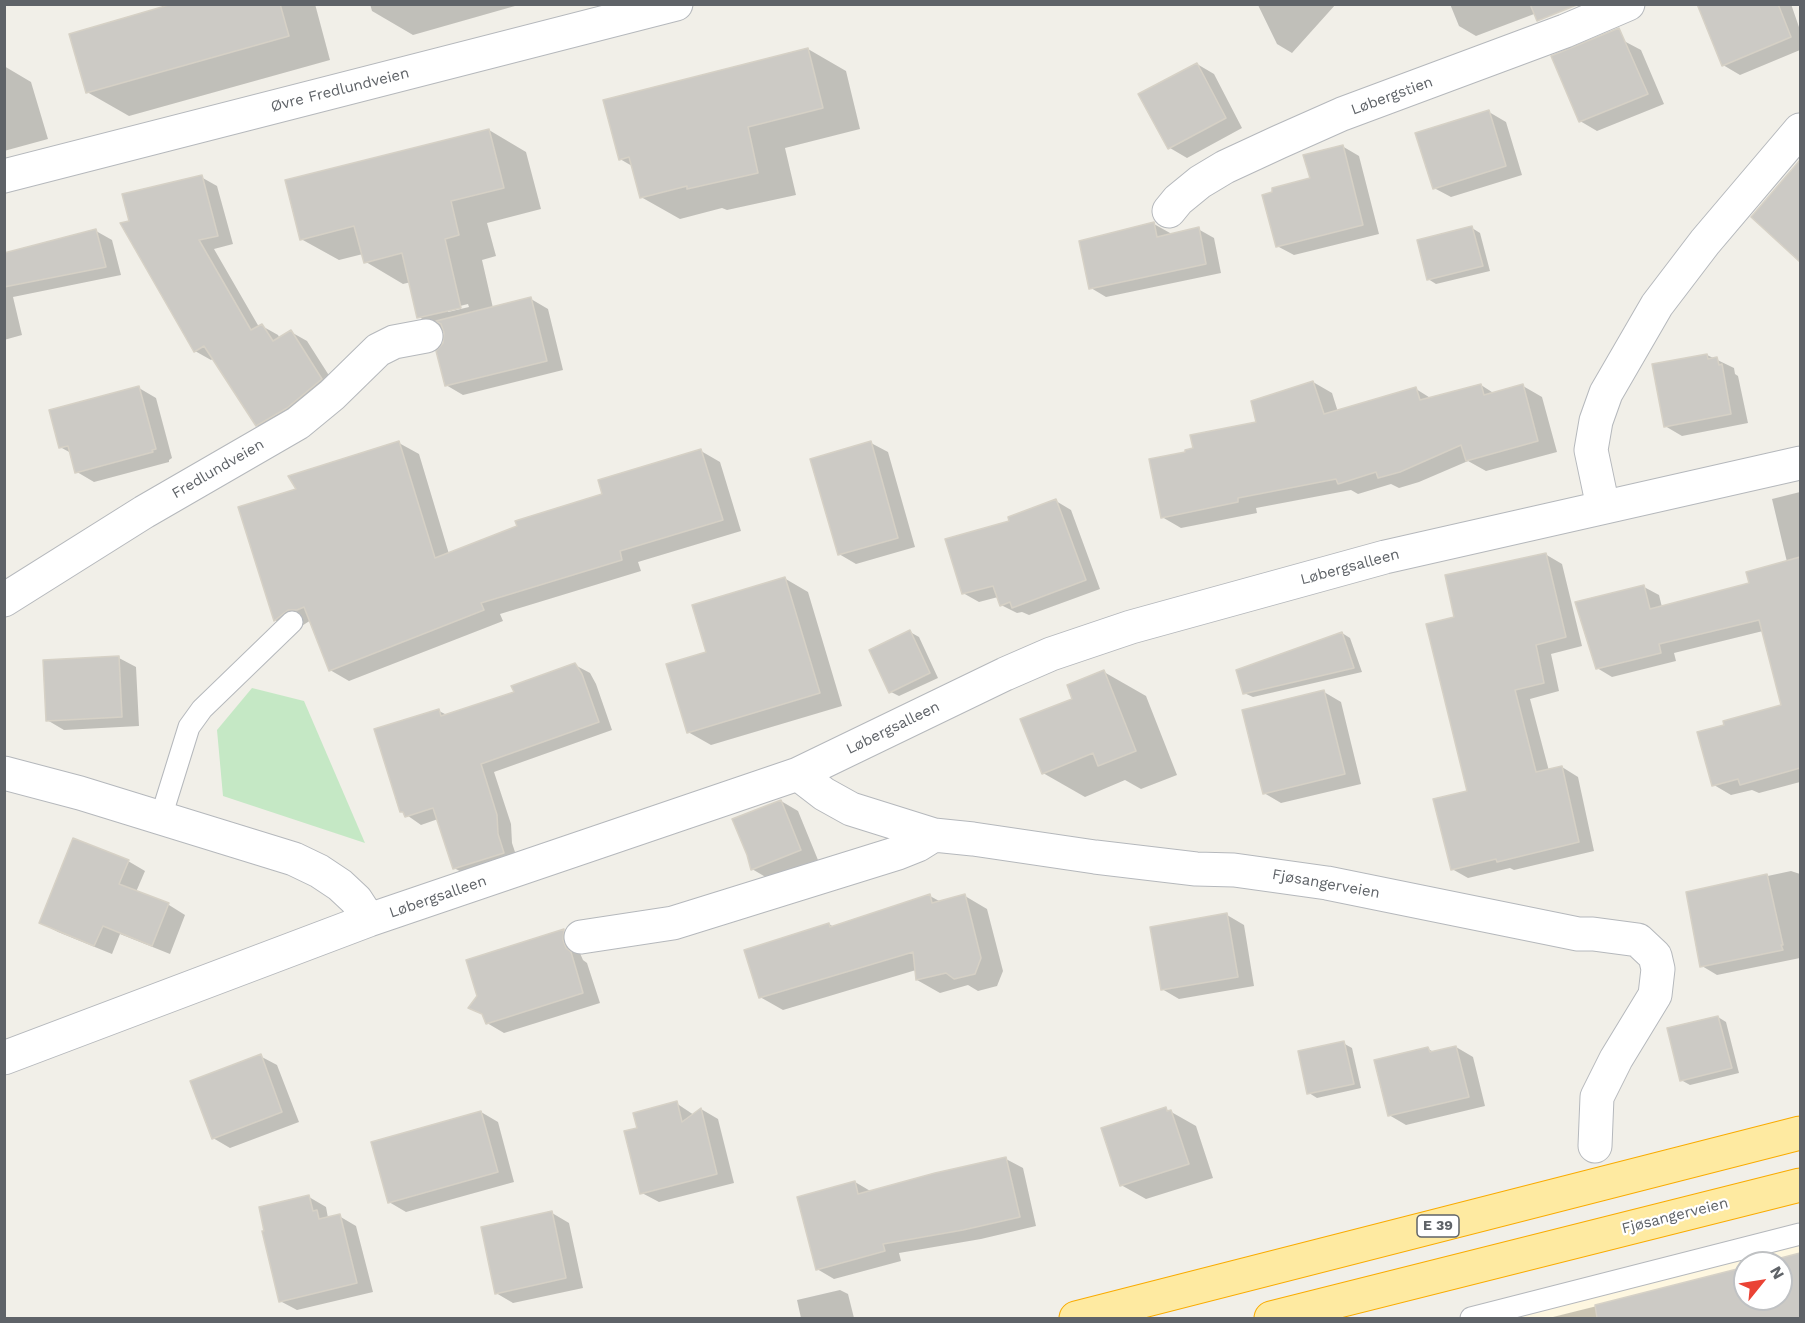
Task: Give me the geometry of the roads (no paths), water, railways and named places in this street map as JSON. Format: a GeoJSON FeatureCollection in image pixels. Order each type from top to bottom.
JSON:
{"type":"FeatureCollection","features":[{"type":"Feature","properties":{"kind":"highway","name":"E 39"},"geometry":{"type":"LineString","coordinates":[[1076,1318],[1800,1133]]}},
{"type":"Feature","properties":{"kind":"highway","name":"Fjøsangerveien"},"geometry":{"type":"LineString","coordinates":[[1271,1318],[1799,1185]]}},
{"type":"Feature","properties":{"kind":"street","name":"Øvre Fredlundveien"},"geometry":{"type":"LineString","coordinates":[[4,176],[676,4]]}},
{"type":"Feature","properties":{"kind":"street","name":"Løbergstien"},"geometry":{"type":"LineString","coordinates":[[1169,211],[1178,200],[1200,182],[1225,167],[1289,137],[1342,114],[1565,31],[1628,4]]}},
{"type":"Feature","properties":{"kind":"street"},"geometry":{"type":"LineString","coordinates":[[1603,507],[1592,450],[1596,421],[1606,393],[1657,305],[1705,242],[1800,130]]}},
{"type":"Feature","properties":{"kind":"street","name":"Fredlundveien"},"geometry":{"type":"LineString","coordinates":[[4,600],[144,512],[298,423],[332,396],[378,350],[394,342],[426,336]]}},
{"type":"Feature","properties":{"kind":"street","name":"Løbergsalleen"},"geometry":{"type":"LineString","coordinates":[[4,1058],[369,920],[798,774],[1014,670],[1052,654],[1131,627],[1385,557],[1800,463]]}},
{"type":"Feature","properties":{"kind":"street","name":"Fjøsangerveien"},"geometry":{"type":"LineString","coordinates":[[798,774],[824,794],[851,808],[934,835],[1095,857],[1196,869],[1234,870],[1327,883],[1578,934],[1638,940],[1655,956],[1658,969],[1656,994],[1616,1059],[1598,1097],[1595,1146]]}},
{"type":"Feature","properties":{"kind":"street"},"geometry":{"type":"LineString","coordinates":[[6,779],[80,793],[294,859],[340,885],[356,900],[369,920]]}},
{"type":"Feature","properties":{"kind":"street"},"geometry":{"type":"LineString","coordinates":[[581,938],[673,923],[898,853],[934,835]]}},
{"type":"Feature","properties":{"kind":"lane"},"geometry":{"type":"LineString","coordinates":[[161,817],[189,727],[202,709],[292,622]]}},
{"type":"Feature","properties":{"kind":"lane"},"geometry":{"type":"LineString","coordinates":[[1471,1318],[1800,1234]]}}]}
